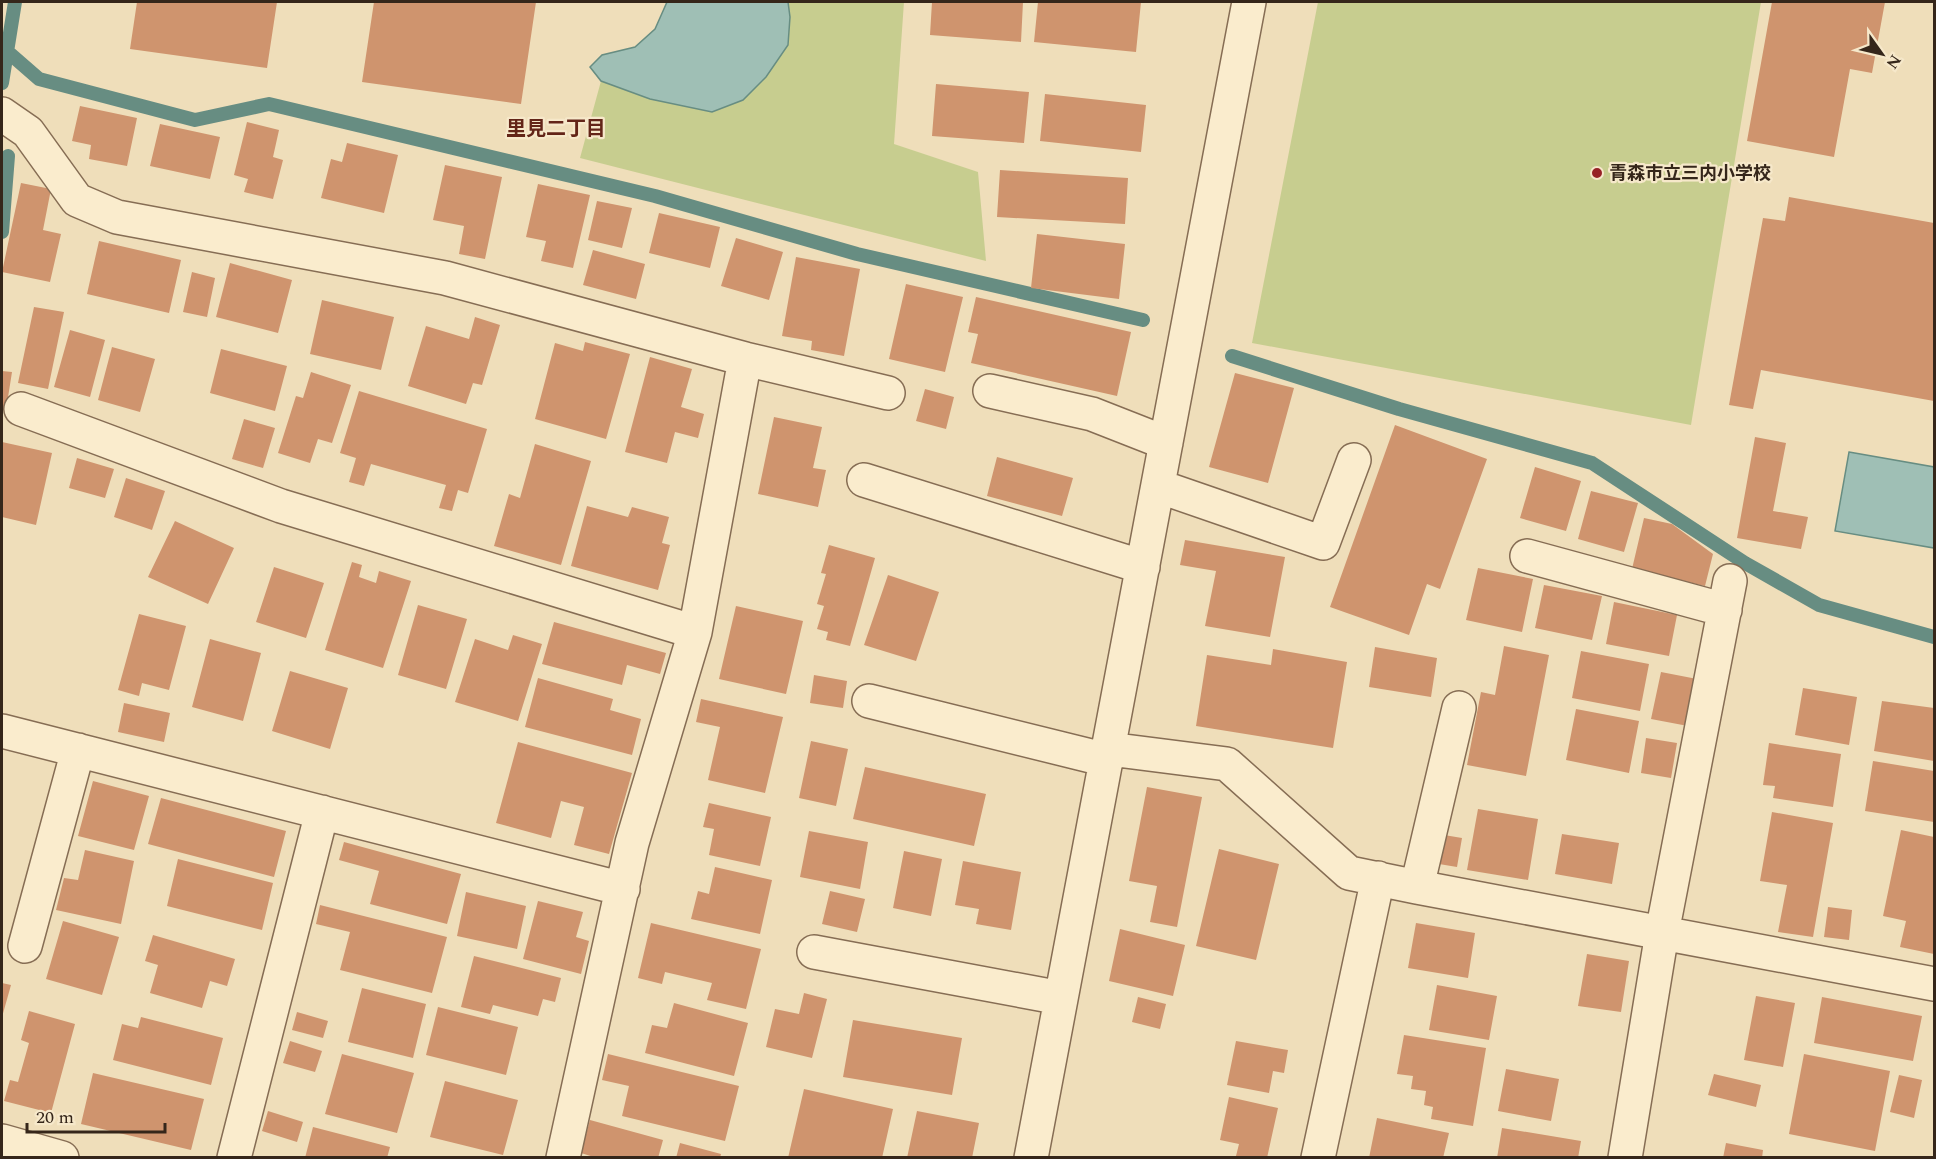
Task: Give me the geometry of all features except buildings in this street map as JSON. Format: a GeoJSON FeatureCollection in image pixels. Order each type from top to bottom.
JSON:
{"type":"FeatureCollection","features":[{"type":"Feature","properties":{"kind":"street"},"geometry":{"type":"LineString","coordinates":[[1031,1158],[1248,2]]}},
{"type":"Feature","properties":{"kind":"street"},"geometry":{"type":"LineString","coordinates":[[2,114],[28,132],[77,200],[117,217],[446,278],[745,359],[888,393]]}},
{"type":"Feature","properties":{"kind":"street"},"geometry":{"type":"LineString","coordinates":[[563,1158],[632,843],[695,632],[745,359]]}},
{"type":"Feature","properties":{"kind":"street"},"geometry":{"type":"LineString","coordinates":[[990,391],[1092,414],[1166,443]]}},
{"type":"Feature","properties":{"kind":"street"},"geometry":{"type":"LineString","coordinates":[[21,409],[281,506],[695,632]]}},
{"type":"Feature","properties":{"kind":"street"},"geometry":{"type":"LineString","coordinates":[[1158,486],[1323,543],[1354,460]]}},
{"type":"Feature","properties":{"kind":"street"},"geometry":{"type":"LineString","coordinates":[[864,480],[1143,567]]}},
{"type":"Feature","properties":{"kind":"street"},"geometry":{"type":"LineString","coordinates":[[1527,556],[1728,596],[1662,933],[1625,1158]]}},
{"type":"Feature","properties":{"kind":"street"},"geometry":{"type":"LineString","coordinates":[[869,701],[1108,754],[1227,764],[1349,873],[1935,984]]}},
{"type":"Feature","properties":{"kind":"street"},"geometry":{"type":"LineString","coordinates":[[1417,887],[1459,708]]}},
{"type":"Feature","properties":{"kind":"street"},"geometry":{"type":"LineString","coordinates":[[2,731],[623,889]]}},
{"type":"Feature","properties":{"kind":"street"},"geometry":{"type":"LineString","coordinates":[[26,946],[78,750]]}},
{"type":"Feature","properties":{"kind":"street"},"geometry":{"type":"LineString","coordinates":[[234,1158],[322,812]]}},
{"type":"Feature","properties":{"kind":"street"},"geometry":{"type":"LineString","coordinates":[[1318,1158],[1378,878]]}},
{"type":"Feature","properties":{"kind":"street"},"geometry":{"type":"LineString","coordinates":[[814,952],[1061,998]]}},
{"type":"Feature","properties":{"kind":"street"},"geometry":{"type":"LineString","coordinates":[[2,1142],[62,1158]]}},
{"type":"Feature","properties":{"kind":"green space"},"geometry":{"type":"Polygon","coordinates":[[[788,2],[904,2],[894,144],[978,172],[986,261],[580,158],[601,81],[650,99],[712,112],[743,100],[766,77],[788,45],[790,17],[788,2]]]}},
{"type":"Feature","properties":{"kind":"green space"},"geometry":{"type":"Polygon","coordinates":[[[1318,2],[1761,2],[1691,425],[1252,343],[1318,2]]]}},
{"type":"Feature","properties":{"kind":"water"},"geometry":{"type":"Polygon","coordinates":[[[667,2],[788,2],[790,17],[788,45],[766,77],[743,100],[712,112],[650,99],[601,81],[590,67],[602,55],[635,47],[655,29],[667,2]]]}},
{"type":"Feature","properties":{"kind":"water"},"geometry":{"type":"Polygon","coordinates":[[[1849,452],[1934,467],[1934,548],[1835,531],[1849,452]]]}},
{"type":"Feature","properties":{"kind":"waterway"},"geometry":{"type":"LineString","coordinates":[[2,83],[15,2]]}},
{"type":"Feature","properties":{"kind":"waterway"},"geometry":{"type":"LineString","coordinates":[[8,52],[39,79],[195,120],[269,104],[655,196],[857,254],[1143,320]]}},
{"type":"Feature","properties":{"kind":"waterway"},"geometry":{"type":"LineString","coordinates":[[2,232],[8,156]]}},
{"type":"Feature","properties":{"kind":"waterway"},"geometry":{"type":"LineString","coordinates":[[1232,356],[1399,409],[1592,463],[1745,563],[1819,605],[1934,637]]}},
{"type":"Feature","properties":{"kind":"place","name":"青森市立三内小学校"},"geometry":{"type":"Point","coordinates":[1597,173]}},
{"type":"Feature","properties":{"kind":"district","name":"里見二丁目"},"geometry":{"type":"Point","coordinates":[556,128]}}]}
